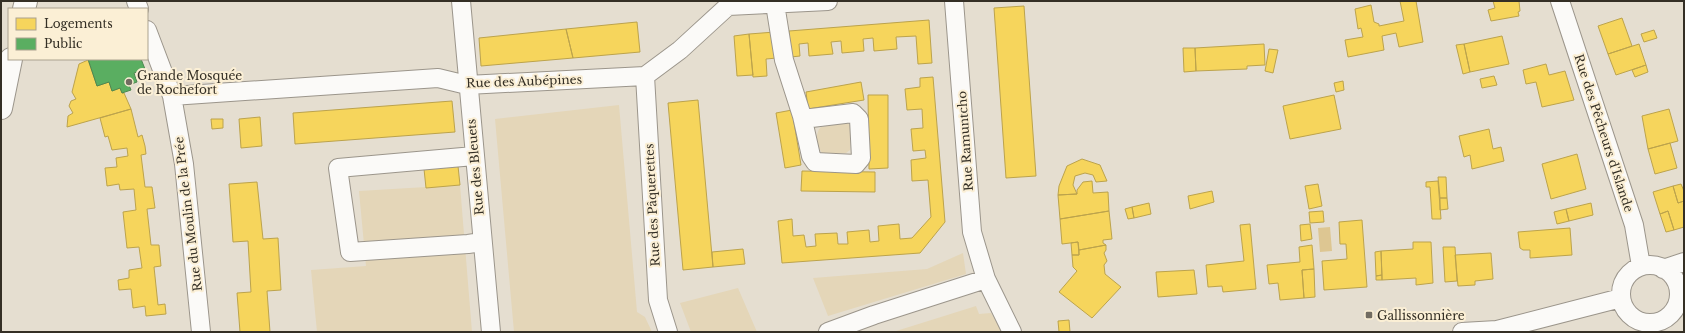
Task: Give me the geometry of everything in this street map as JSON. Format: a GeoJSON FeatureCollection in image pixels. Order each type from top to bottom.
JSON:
{"type":"FeatureCollection","features":[{"type":"Feature","properties":{"kind":"main road"},"geometry":{"type":"LineString","coordinates":[[1,108],[11,60]]}},
{"type":"Feature","properties":{"kind":"street","name":"Rue des Bleuets"},"geometry":{"type":"LineString","coordinates":[[461,1],[467,85],[491,332]]}},
{"type":"Feature","properties":{"kind":"street"},"geometry":{"type":"LineString","coordinates":[[645,76],[680,50],[728,6],[828,1]]}},
{"type":"Feature","properties":{"kind":"street","name":"Rue Ramuntcho"},"geometry":{"type":"LineString","coordinates":[[954,1],[972,232],[986,280],[1012,332]]}},
{"type":"Feature","properties":{"kind":"street","name":"Rue des Pêcheurs d'Islande"},"geometry":{"type":"LineString","coordinates":[[1560,1],[1634,225],[1641,266]]}},
{"type":"Feature","properties":{"kind":"street"},"geometry":{"type":"LineString","coordinates":[[775,4],[784,60],[803,119]]}},
{"type":"Feature","properties":{"kind":"street","name":"Rue du Moulin de la Prée"},"geometry":{"type":"LineString","coordinates":[[148,33],[172,96],[184,164],[201,332]]}},
{"type":"Feature","properties":{"kind":"street","name":"Rue des Aubépines"},"geometry":{"type":"LineString","coordinates":[[172,96],[438,78],[467,85],[645,76]]}},
{"type":"Feature","properties":{"kind":"street","name":"Rue des Pâquerettes"},"geometry":{"type":"LineString","coordinates":[[645,76],[658,300],[668,332]]}},
{"type":"Feature","properties":{"kind":"street"},"geometry":{"type":"LineString","coordinates":[[474,156],[338,168],[350,252],[482,242]]}},
{"type":"Feature","properties":{"kind":"street"},"geometry":{"type":"LineString","coordinates":[[1663,268],[1675,281],[1681,298],[1671,313],[1658,327],[1638,320],[1627,311],[1621,298],[1623,282],[1633,270],[1641,266],[1648,265],[1663,268],[1684,262]]}},
{"type":"Feature","properties":{"kind":"street"},"geometry":{"type":"LineString","coordinates":[[828,332],[874,315],[986,280]]}},
{"type":"Feature","properties":{"kind":"street"},"geometry":{"type":"LineString","coordinates":[[1462,332],[1497,330],[1621,298]]}},
{"type":"Feature","properties":{"kind":"shaded area"},"geometry":{"type":"Polygon","coordinates":[[[619,105],[637,312],[645,317],[652,332],[514,332],[495,119],[619,105]]]}},
{"type":"Feature","properties":{"kind":"shaded area"},"geometry":{"type":"Polygon","coordinates":[[[847,123],[850,125],[850,150],[846,153],[822,153],[817,140],[821,127],[847,123]]]}},
{"type":"Feature","properties":{"kind":"shaded area"},"geometry":{"type":"Polygon","coordinates":[[[460,185],[472,332],[317,332],[311,270],[366,266],[359,191],[460,185]]]}},
{"type":"Feature","properties":{"kind":"shaded area"},"geometry":{"type":"Polygon","coordinates":[[[1330,227],[1332,251],[1320,252],[1318,228],[1330,227]]]}},
{"type":"Feature","properties":{"kind":"shaded area"},"geometry":{"type":"Polygon","coordinates":[[[963,253],[966,274],[828,316],[813,278],[927,269],[963,253]]]}},
{"type":"Feature","properties":{"kind":"shaded area"},"geometry":{"type":"Polygon","coordinates":[[[738,288],[757,332],[691,332],[680,303],[738,288]]]}},
{"type":"Feature","properties":{"kind":"shaded area"},"geometry":{"type":"Polygon","coordinates":[[[976,306],[979,314],[991,313],[1002,332],[893,332],[976,306]]]}},
{"type":"Feature","properties":{"kind":"building: Logements"},"geometry":{"type":"Polygon","coordinates":[[[1400,1],[1416,1],[1423,42],[1399,47],[1396,33],[1382,36],[1384,50],[1348,57],[1345,40],[1363,37],[1361,28],[1358,29],[1355,9],[1371,5],[1374,22],[1379,24],[1379,26],[1404,21],[1400,1]]]}},
{"type":"Feature","properties":{"kind":"building: Logements"},"geometry":{"type":"Polygon","coordinates":[[[1493,1],[1519,1],[1519,16],[1491,21],[1488,10],[1495,8],[1493,1]]]}},
{"type":"Feature","properties":{"kind":"building: Logements"},"geometry":{"type":"Polygon","coordinates":[[[1024,6],[1036,176],[1006,178],[994,8],[1024,6]]]}},
{"type":"Feature","properties":{"kind":"building: Logements"},"geometry":{"type":"Polygon","coordinates":[[[1622,18],[1632,46],[1608,54],[1598,26],[1622,18]]]}},
{"type":"Feature","properties":{"kind":"building: Logements"},"geometry":{"type":"Polygon","coordinates":[[[929,20],[932,63],[918,64],[916,36],[896,37],[897,49],[874,51],[873,38],[863,39],[864,51],[842,53],[841,41],[831,42],[833,54],[809,56],[808,43],[799,44],[800,56],[791,57],[789,31],[929,20]]]}},
{"type":"Feature","properties":{"kind":"building: Logements"},"geometry":{"type":"Polygon","coordinates":[[[637,22],[640,52],[573,58],[566,29],[637,22]]]}},
{"type":"Feature","properties":{"kind":"building: Logements"},"geometry":{"type":"Polygon","coordinates":[[[566,29],[573,58],[481,66],[479,38],[566,29]]]}},
{"type":"Feature","properties":{"kind":"building: Logements"},"geometry":{"type":"Polygon","coordinates":[[[1654,30],[1657,38],[1644,42],[1641,34],[1654,30]]]}},
{"type":"Feature","properties":{"kind":"building: Logements"},"geometry":{"type":"Polygon","coordinates":[[[775,32],[777,58],[766,59],[767,76],[753,77],[749,34],[775,32]]]}},
{"type":"Feature","properties":{"kind":"building: Logements"},"geometry":{"type":"Polygon","coordinates":[[[749,34],[753,75],[737,76],[734,36],[749,34]]]}},
{"type":"Feature","properties":{"kind":"building: Logements"},"geometry":{"type":"Polygon","coordinates":[[[1502,36],[1509,64],[1470,72],[1464,44],[1502,36]]]}},
{"type":"Feature","properties":{"kind":"building: Logements"},"geometry":{"type":"Polygon","coordinates":[[[1264,44],[1265,65],[1247,66],[1247,69],[1196,71],[1195,48],[1264,44]]]}},
{"type":"Feature","properties":{"kind":"building: Logements"},"geometry":{"type":"Polygon","coordinates":[[[1464,44],[1470,72],[1463,74],[1456,45],[1464,44]]]}},
{"type":"Feature","properties":{"kind":"building: Logements"},"geometry":{"type":"Polygon","coordinates":[[[1639,44],[1646,65],[1616,75],[1608,54],[1639,44]]]}},
{"type":"Feature","properties":{"kind":"building: Logements"},"geometry":{"type":"Polygon","coordinates":[[[1183,48],[1195,48],[1196,71],[1184,72],[1183,48]]]}},
{"type":"Feature","properties":{"kind":"building: Logements"},"geometry":{"type":"Polygon","coordinates":[[[1269,49],[1278,50],[1273,73],[1265,71],[1269,49]]]}},
{"type":"Feature","properties":{"kind":"building: Logements"},"geometry":{"type":"Polygon","coordinates":[[[88,60],[97,86],[109,82],[112,91],[120,88],[122,93],[124,93],[131,109],[67,127],[68,116],[73,113],[69,106],[71,101],[76,99],[72,92],[79,64],[88,60]]]}},
{"type":"Feature","properties":{"kind":"building: Logements"},"geometry":{"type":"Polygon","coordinates":[[[1546,64],[1549,75],[1565,71],[1574,100],[1542,107],[1536,82],[1526,84],[1523,70],[1546,64]]]}},
{"type":"Feature","properties":{"kind":"building: Logements"},"geometry":{"type":"Polygon","coordinates":[[[1646,65],[1648,72],[1635,77],[1632,70],[1646,65]]]}},
{"type":"Feature","properties":{"kind":"building: Logements"},"geometry":{"type":"Polygon","coordinates":[[[1494,76],[1497,85],[1482,88],[1480,79],[1494,76]]]}},
{"type":"Feature","properties":{"kind":"building: Logements"},"geometry":{"type":"Polygon","coordinates":[[[933,77],[945,222],[920,253],[782,263],[778,221],[792,219],[793,236],[804,235],[806,247],[816,246],[815,234],[837,233],[838,244],[848,244],[847,232],[869,230],[870,242],[879,241],[878,226],[899,224],[900,239],[912,238],[931,217],[928,180],[912,181],[911,160],[926,158],[925,150],[913,151],[911,129],[923,128],[922,109],[907,110],[905,89],[920,87],[920,78],[933,77]]]}},
{"type":"Feature","properties":{"kind":"building: Logements"},"geometry":{"type":"Polygon","coordinates":[[[1343,81],[1344,90],[1336,92],[1334,83],[1343,81]]]}},
{"type":"Feature","properties":{"kind":"building: Logements"},"geometry":{"type":"Polygon","coordinates":[[[861,82],[864,100],[808,109],[806,92],[861,82]]]}},
{"type":"Feature","properties":{"kind":"building: Logements"},"geometry":{"type":"Polygon","coordinates":[[[868,95],[888,95],[888,168],[869,169],[868,95]]]}},
{"type":"Feature","properties":{"kind":"building: Logements"},"geometry":{"type":"Polygon","coordinates":[[[1334,95],[1341,129],[1290,139],[1283,106],[1334,95]]]}},
{"type":"Feature","properties":{"kind":"building: Logements"},"geometry":{"type":"Polygon","coordinates":[[[698,100],[713,267],[683,270],[668,103],[698,100]]]}},
{"type":"Feature","properties":{"kind":"building: Logements"},"geometry":{"type":"Polygon","coordinates":[[[452,101],[455,132],[295,144],[293,113],[452,101]]]}},
{"type":"Feature","properties":{"kind":"building: Logements"},"geometry":{"type":"Polygon","coordinates":[[[131,109],[138,137],[142,135],[145,146],[146,154],[141,155],[145,187],[152,187],[155,208],[147,209],[151,245],[159,245],[161,266],[154,267],[158,305],[165,304],[166,314],[146,316],[145,306],[133,308],[131,289],[119,290],[118,280],[129,278],[129,270],[142,268],[139,247],[127,248],[123,212],[136,210],[134,189],[120,190],[119,184],[107,186],[105,168],[117,167],[116,158],[128,156],[127,148],[112,150],[108,136],[105,137],[100,118],[131,109]]]}},
{"type":"Feature","properties":{"kind":"building: Logements"},"geometry":{"type":"Polygon","coordinates":[[[1669,109],[1678,141],[1648,149],[1642,116],[1669,109]]]}},
{"type":"Feature","properties":{"kind":"building: Logements"},"geometry":{"type":"Polygon","coordinates":[[[792,110],[801,165],[785,168],[776,113],[792,110]]]}},
{"type":"Feature","properties":{"kind":"building: Logements"},"geometry":{"type":"Polygon","coordinates":[[[260,117],[262,146],[241,148],[239,119],[260,117]]]}},
{"type":"Feature","properties":{"kind":"building: Logements"},"geometry":{"type":"Polygon","coordinates":[[[211,119],[223,119],[223,128],[212,129],[211,119]]]}},
{"type":"Feature","properties":{"kind":"building: Logements"},"geometry":{"type":"Polygon","coordinates":[[[1489,129],[1493,149],[1501,147],[1504,161],[1472,169],[1470,155],[1464,157],[1459,136],[1489,129]]]}},
{"type":"Feature","properties":{"kind":"building: Logements"},"geometry":{"type":"Polygon","coordinates":[[[1670,143],[1677,168],[1655,174],[1648,149],[1670,143]]]}},
{"type":"Feature","properties":{"kind":"building: Logements"},"geometry":{"type":"Polygon","coordinates":[[[1577,154],[1586,189],[1551,199],[1542,164],[1577,154]]]}},
{"type":"Feature","properties":{"kind":"building: Logements"},"geometry":{"type":"Polygon","coordinates":[[[1082,159],[1100,165],[1107,181],[1096,182],[1093,175],[1085,173],[1075,176],[1073,185],[1077,194],[1058,195],[1059,186],[1067,166],[1082,159]]]}},
{"type":"Feature","properties":{"kind":"building: Logements"},"geometry":{"type":"Polygon","coordinates":[[[458,166],[460,185],[426,188],[424,169],[458,166]]]}},
{"type":"Feature","properties":{"kind":"building: Logements"},"geometry":{"type":"Polygon","coordinates":[[[802,171],[875,172],[875,192],[801,191],[802,171]]]}},
{"type":"Feature","properties":{"kind":"building: Logements"},"geometry":{"type":"Polygon","coordinates":[[[1438,177],[1446,177],[1447,198],[1440,198],[1438,177]]]}},
{"type":"Feature","properties":{"kind":"building: Logements"},"geometry":{"type":"Polygon","coordinates":[[[1092,181],[1093,193],[1108,192],[1109,211],[1060,219],[1058,195],[1077,194],[1077,190],[1083,182],[1092,181]]]}},
{"type":"Feature","properties":{"kind":"building: Logements"},"geometry":{"type":"Polygon","coordinates":[[[1438,181],[1441,219],[1432,219],[1430,187],[1426,187],[1426,182],[1438,181]]]}},
{"type":"Feature","properties":{"kind":"building: Logements"},"geometry":{"type":"Polygon","coordinates":[[[257,182],[263,239],[278,238],[281,290],[267,291],[270,332],[240,332],[237,293],[251,292],[248,241],[233,242],[229,184],[257,182]]]}},
{"type":"Feature","properties":{"kind":"building: Logements"},"geometry":{"type":"Polygon","coordinates":[[[1318,184],[1322,206],[1309,209],[1305,186],[1318,184]]]}},
{"type":"Feature","properties":{"kind":"building: Logements"},"geometry":{"type":"Polygon","coordinates":[[[1681,184],[1684,191],[1684,201],[1678,203],[1673,186],[1681,184]]]}},
{"type":"Feature","properties":{"kind":"building: Logements"},"geometry":{"type":"Polygon","coordinates":[[[1673,186],[1678,203],[1684,201],[1684,227],[1674,230],[1668,211],[1660,214],[1653,192],[1673,186]]]}},
{"type":"Feature","properties":{"kind":"building: Logements"},"geometry":{"type":"Polygon","coordinates":[[[1212,191],[1214,202],[1190,209],[1188,196],[1212,191]]]}},
{"type":"Feature","properties":{"kind":"building: Logements"},"geometry":{"type":"Polygon","coordinates":[[[1440,198],[1447,198],[1448,209],[1440,210],[1440,198]]]}},
{"type":"Feature","properties":{"kind":"building: Logements"},"geometry":{"type":"Polygon","coordinates":[[[1149,203],[1151,214],[1134,218],[1132,207],[1149,203]]]}},
{"type":"Feature","properties":{"kind":"building: Logements"},"geometry":{"type":"Polygon","coordinates":[[[1591,203],[1593,215],[1569,221],[1566,209],[1591,203]]]}},
{"type":"Feature","properties":{"kind":"building: Logements"},"geometry":{"type":"Polygon","coordinates":[[[1132,207],[1134,218],[1128,219],[1125,209],[1132,207]]]}},
{"type":"Feature","properties":{"kind":"building: Logements"},"geometry":{"type":"Polygon","coordinates":[[[1566,209],[1569,221],[1557,224],[1554,212],[1566,209]]]}},
{"type":"Feature","properties":{"kind":"building: Logements"},"geometry":{"type":"Polygon","coordinates":[[[1109,211],[1112,239],[1103,240],[1103,243],[1106,245],[1079,250],[1078,242],[1062,244],[1060,219],[1109,211]]]}},
{"type":"Feature","properties":{"kind":"building: Logements"},"geometry":{"type":"Polygon","coordinates":[[[1323,211],[1324,222],[1310,223],[1309,212],[1323,211]]]}},
{"type":"Feature","properties":{"kind":"building: Logements"},"geometry":{"type":"Polygon","coordinates":[[[1668,211],[1674,230],[1666,232],[1660,214],[1668,211]]]}},
{"type":"Feature","properties":{"kind":"building: Logements"},"geometry":{"type":"Polygon","coordinates":[[[1362,220],[1367,287],[1324,290],[1322,261],[1347,259],[1346,244],[1340,244],[1339,222],[1362,220]]]}},
{"type":"Feature","properties":{"kind":"building: Logements"},"geometry":{"type":"Polygon","coordinates":[[[1250,224],[1256,289],[1223,292],[1222,286],[1208,287],[1206,265],[1244,261],[1240,225],[1250,224]]]}},
{"type":"Feature","properties":{"kind":"building: Logements"},"geometry":{"type":"Polygon","coordinates":[[[1310,224],[1312,239],[1301,241],[1300,225],[1310,224]]]}},
{"type":"Feature","properties":{"kind":"building: Logements"},"geometry":{"type":"Polygon","coordinates":[[[1570,228],[1572,255],[1530,258],[1530,250],[1523,250],[1520,248],[1518,232],[1570,228]]]}},
{"type":"Feature","properties":{"kind":"building: Logements"},"geometry":{"type":"Polygon","coordinates":[[[1078,242],[1079,255],[1072,255],[1071,243],[1078,242]]]}},
{"type":"Feature","properties":{"kind":"building: Logements"},"geometry":{"type":"Polygon","coordinates":[[[1413,242],[1431,242],[1433,283],[1416,285],[1416,278],[1382,280],[1381,251],[1413,249],[1413,242]]]}},
{"type":"Feature","properties":{"kind":"building: Logements"},"geometry":{"type":"Polygon","coordinates":[[[1106,245],[1106,250],[1104,253],[1107,261],[1104,265],[1105,274],[1121,287],[1092,318],[1059,292],[1077,271],[1073,267],[1072,255],[1079,255],[1079,250],[1106,245]]]}},
{"type":"Feature","properties":{"kind":"building: Logements"},"geometry":{"type":"Polygon","coordinates":[[[1312,245],[1314,269],[1302,270],[1304,298],[1280,300],[1278,283],[1269,284],[1267,265],[1300,262],[1299,247],[1312,245]]]}},
{"type":"Feature","properties":{"kind":"building: Logements"},"geometry":{"type":"Polygon","coordinates":[[[1443,247],[1455,247],[1457,281],[1445,282],[1443,247]]]}},
{"type":"Feature","properties":{"kind":"building: Logements"},"geometry":{"type":"Polygon","coordinates":[[[743,249],[745,264],[713,267],[712,252],[743,249]]]}},
{"type":"Feature","properties":{"kind":"building: Logements"},"geometry":{"type":"Polygon","coordinates":[[[1381,251],[1382,275],[1376,276],[1375,252],[1381,251]]]}},
{"type":"Feature","properties":{"kind":"building: Logements"},"geometry":{"type":"Polygon","coordinates":[[[1491,253],[1493,279],[1475,281],[1475,285],[1458,286],[1455,255],[1491,253]]]}},
{"type":"Feature","properties":{"kind":"building: Logements"},"geometry":{"type":"Polygon","coordinates":[[[1314,269],[1315,297],[1304,298],[1302,270],[1314,269]]]}},
{"type":"Feature","properties":{"kind":"building: Logements"},"geometry":{"type":"Polygon","coordinates":[[[1194,270],[1197,294],[1158,297],[1156,272],[1194,270]]]}},
{"type":"Feature","properties":{"kind":"building: Logements"},"geometry":{"type":"Polygon","coordinates":[[[1382,275],[1382,280],[1376,280],[1376,276],[1382,275]]]}},
{"type":"Feature","properties":{"kind":"building: Logements"},"geometry":{"type":"Polygon","coordinates":[[[1069,320],[1070,332],[1059,332],[1058,321],[1069,320]]]}},
{"type":"Feature","properties":{"kind":"building: Public"},"geometry":{"type":"Polygon","coordinates":[[[88,60],[141,60],[145,69],[134,73],[137,82],[129,85],[131,90],[122,93],[120,88],[112,91],[109,82],[97,86],[88,60]]]}},
{"type":"Feature","properties":{"kind":"place","name":"Grande Mosquée de Rochefort"},"geometry":{"type":"Point","coordinates":[129,82]}},
{"type":"Feature","properties":{"kind":"place","name":"Gallissonnière"},"geometry":{"type":"Point","coordinates":[1369,315]}}]}
